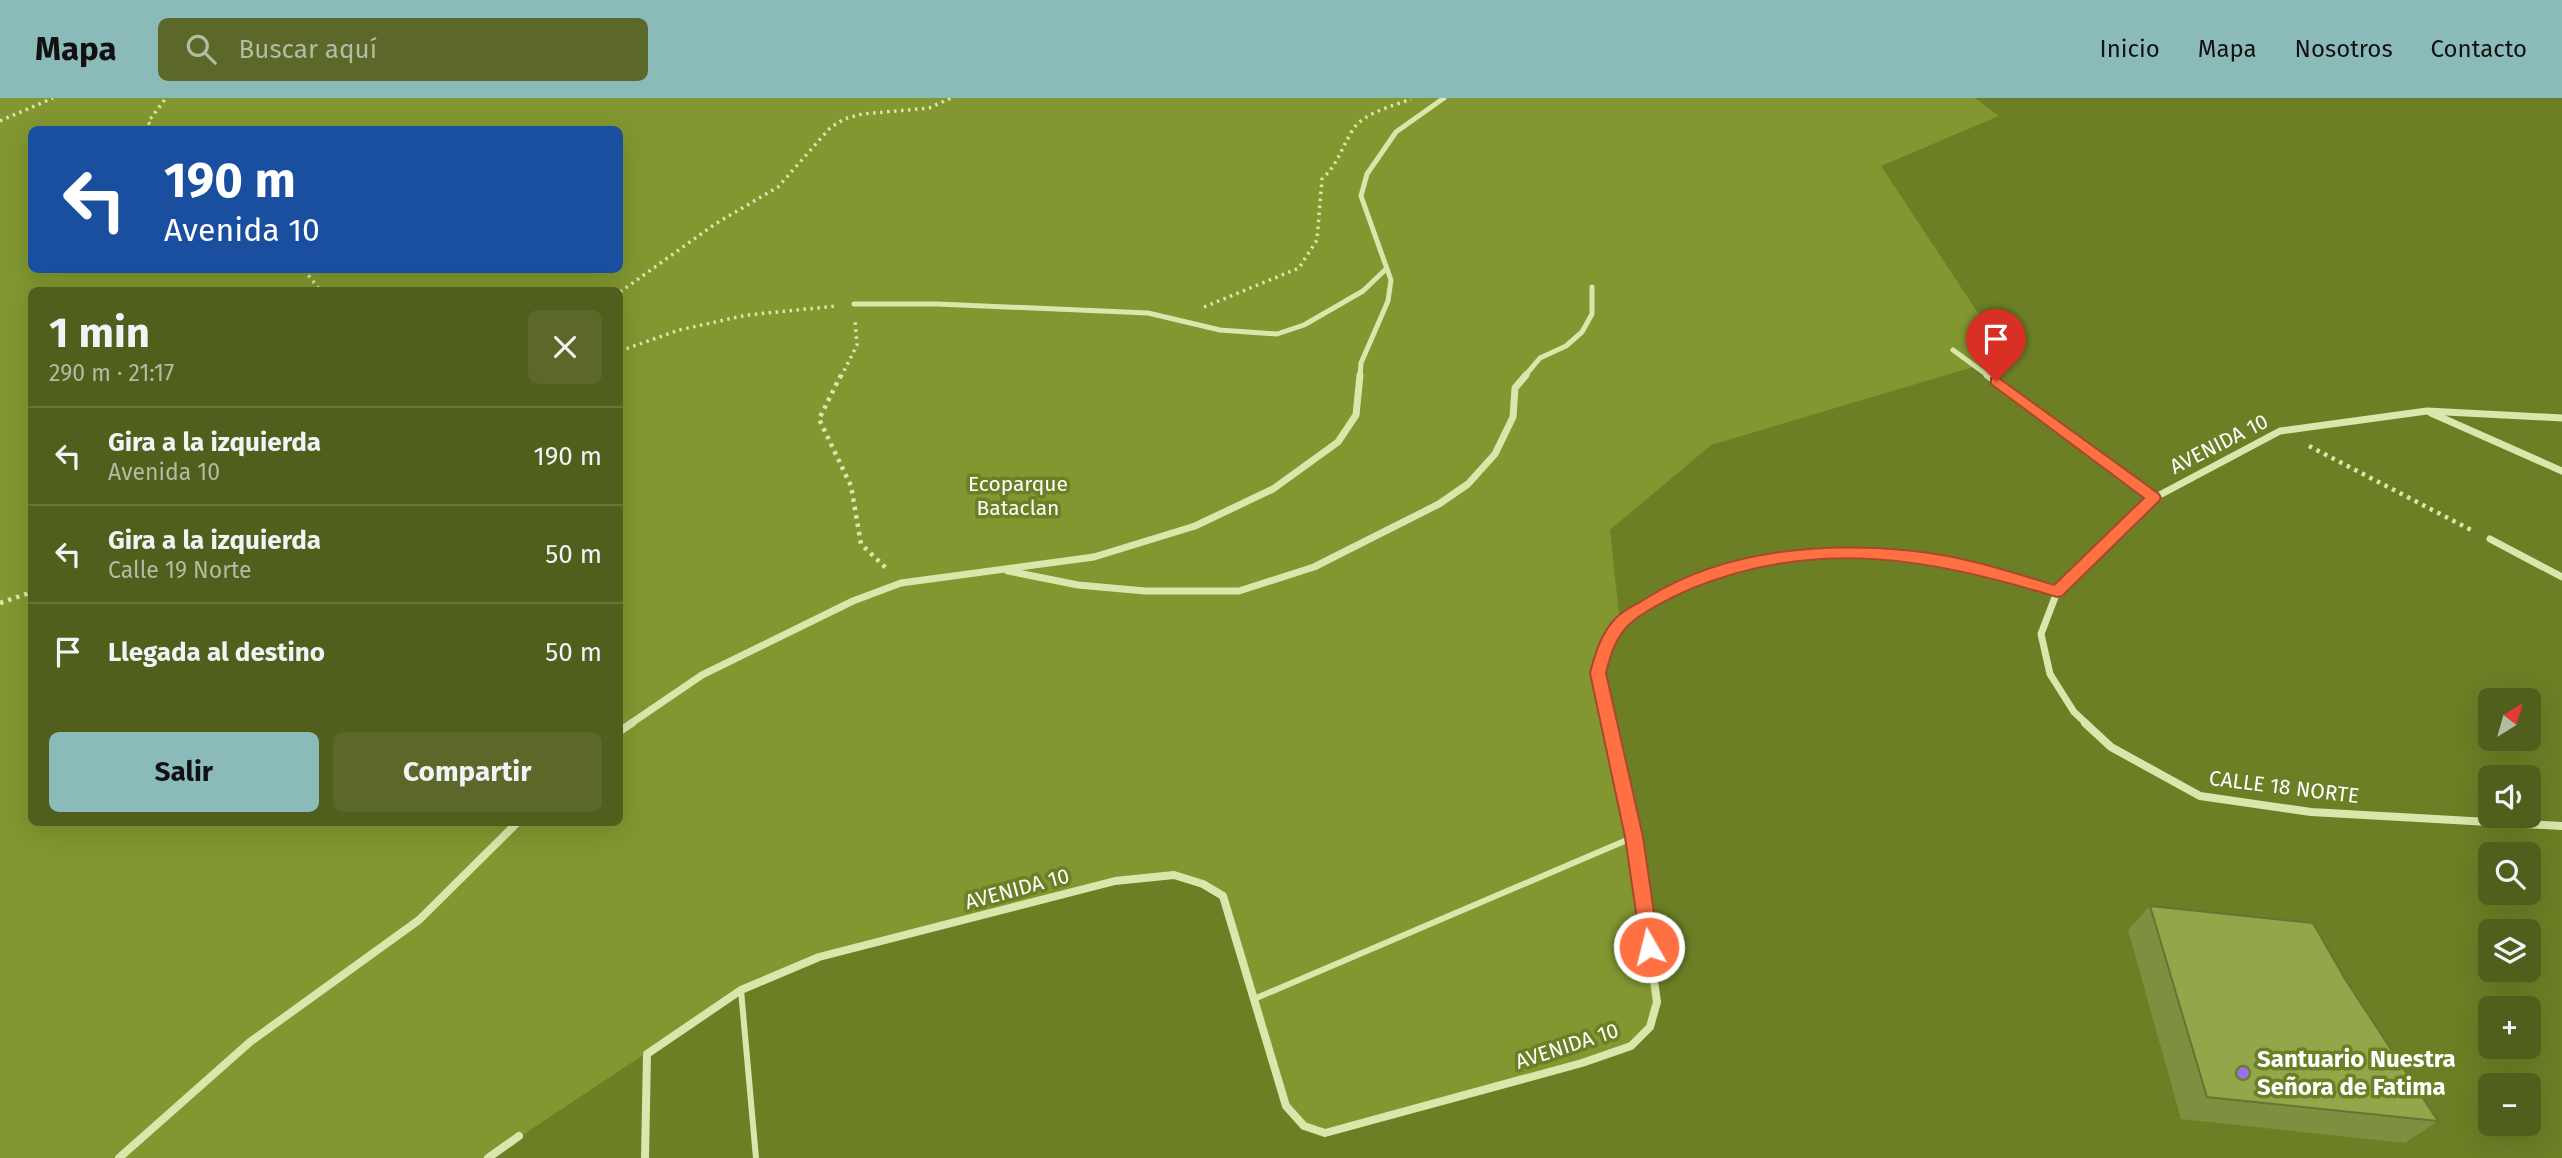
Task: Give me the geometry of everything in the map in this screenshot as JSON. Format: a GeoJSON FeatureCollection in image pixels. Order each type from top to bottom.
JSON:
{"type":"FeatureCollection","features":[{"type":"Feature","properties":{"kind":"street"},"geometry":{"type":"LineString","coordinates":[[623,729],[702,676],[853,601],[901,583],[1094,557],[1195,526],[1273,489],[1338,442],[1356,415],[1361,363],[1388,301],[1391,281],[1361,197],[1367,174],[1396,132],[1443,99]]}},
{"type":"Feature","properties":{"kind":"street"},"geometry":{"type":"LineString","coordinates":[[854,304],[937,303],[1148,313],[1220,330],[1277,334],[1304,325],[1352,298],[1386,269]]}},
{"type":"Feature","properties":{"kind":"street"},"geometry":{"type":"LineString","coordinates":[[1001,570],[1078,585],[1145,591],[1239,592],[1325,561],[1439,504],[1468,484],[1496,454],[1513,417],[1515,388],[1540,358],[1566,346],[1582,332],[1592,314],[1592,287]]}},
{"type":"Feature","properties":{"kind":"street"},"geometry":{"type":"LineString","coordinates":[[1952,350],[2154,498]]}},
{"type":"Feature","properties":{"kind":"street"},"geometry":{"type":"LineString","coordinates":[[2427,411],[2562,471]]}},
{"type":"Feature","properties":{"kind":"street","name":"AVENIDA 10"},"geometry":{"type":"LineString","coordinates":[[645,1158],[647,1054],[741,990],[819,957],[1115,881],[1174,875],[1203,884],[1223,896],[1286,1106],[1304,1126],[1325,1133],[1582,1063],[1631,1046],[1650,1027],[1657,1002],[1634,837],[1598,673],[1604,649],[1620,623],[1668,592],[1723,570],[1783,557],[1848,552],[1916,557],[1986,570],[2057,592],[2154,498],[2280,431],[2427,411],[2562,418]]}},
{"type":"Feature","properties":{"kind":"street"},"geometry":{"type":"LineString","coordinates":[[2490,539],[2562,577]]}},
{"type":"Feature","properties":{"kind":"street","name":"CALLE 18 NORTE"},"geometry":{"type":"LineString","coordinates":[[2057,592],[2042,634],[2050,674],[2074,712],[2111,747],[2200,796],[2311,812],[2562,826]]}},
{"type":"Feature","properties":{"kind":"street"},"geometry":{"type":"LineString","coordinates":[[119,1158],[250,1042],[419,920],[514,826]]}},
{"type":"Feature","properties":{"kind":"street"},"geometry":{"type":"LineString","coordinates":[[488,1158],[519,1136]]}},
{"type":"Feature","properties":{"kind":"lane"},"geometry":{"type":"LineString","coordinates":[[1253,999],[1634,837]]}},
{"type":"Feature","properties":{"kind":"lane"},"geometry":{"type":"LineString","coordinates":[[741,990],[756,1158]]}},
{"type":"Feature","properties":{"kind":"path"},"geometry":{"type":"LineString","coordinates":[[0,121],[53,98]]}},
{"type":"Feature","properties":{"kind":"path"},"geometry":{"type":"LineString","coordinates":[[151,126],[148,122],[166,98]]}},
{"type":"Feature","properties":{"kind":"path"},"geometry":{"type":"LineString","coordinates":[[623,290],[715,223],[778,187],[830,128],[862,114],[929,108],[951,98]]}},
{"type":"Feature","properties":{"kind":"path"},"geometry":{"type":"LineString","coordinates":[[1202,308],[1299,268],[1317,240],[1322,179],[1336,166],[1353,128],[1377,112],[1408,99],[1443,99]]}},
{"type":"Feature","properties":{"kind":"path"},"geometry":{"type":"LineString","coordinates":[[306,273],[318,287]]}},
{"type":"Feature","properties":{"kind":"path"},"geometry":{"type":"LineString","coordinates":[[623,350],[679,330],[747,315],[854,304],[857,345],[819,419],[851,486],[862,544],[901,583]]}},
{"type":"Feature","properties":{"kind":"path"},"geometry":{"type":"LineString","coordinates":[[2280,431],[2490,539]]}},
{"type":"Feature","properties":{"kind":"path"},"geometry":{"type":"LineString","coordinates":[[0,603],[28,593]]}},
{"type":"Feature","properties":{"kind":"green space","name":"Ecoparque Bataclan"},"geometry":{"type":"Polygon","coordinates":[[[0,98],[1975,98],[1999,116],[1881,166],[2007,357],[1711,445],[1610,530],[1620,623],[1604,649],[1598,673],[1634,837],[1657,1002],[1650,1027],[1631,1046],[1325,1133],[1304,1126],[1286,1106],[1223,896],[1174,875],[1115,881],[819,957],[741,990],[488,1158],[0,1158],[0,98]]]}},
{"type":"Feature","properties":{"kind":"building"},"geometry":{"type":"Polygon","coordinates":[[[2150,906],[2313,923],[2345,979],[2438,1121],[2207,1097],[2150,906]]]}},
{"type":"Feature","properties":{"kind":"place","name":"Santuario Nuestra Señora de Fatima"},"geometry":{"type":"Point","coordinates":[2243,1073]}},
{"type":"Feature","properties":{"kind":"route"},"geometry":{"type":"LineString","coordinates":[[1649,947],[1634,837],[1598,673],[1604,649],[1620,623],[1668,592],[1723,570],[1783,557],[1848,552],[1916,557],[1986,570],[2057,592],[2154,498],[1996,381]]}}]}
